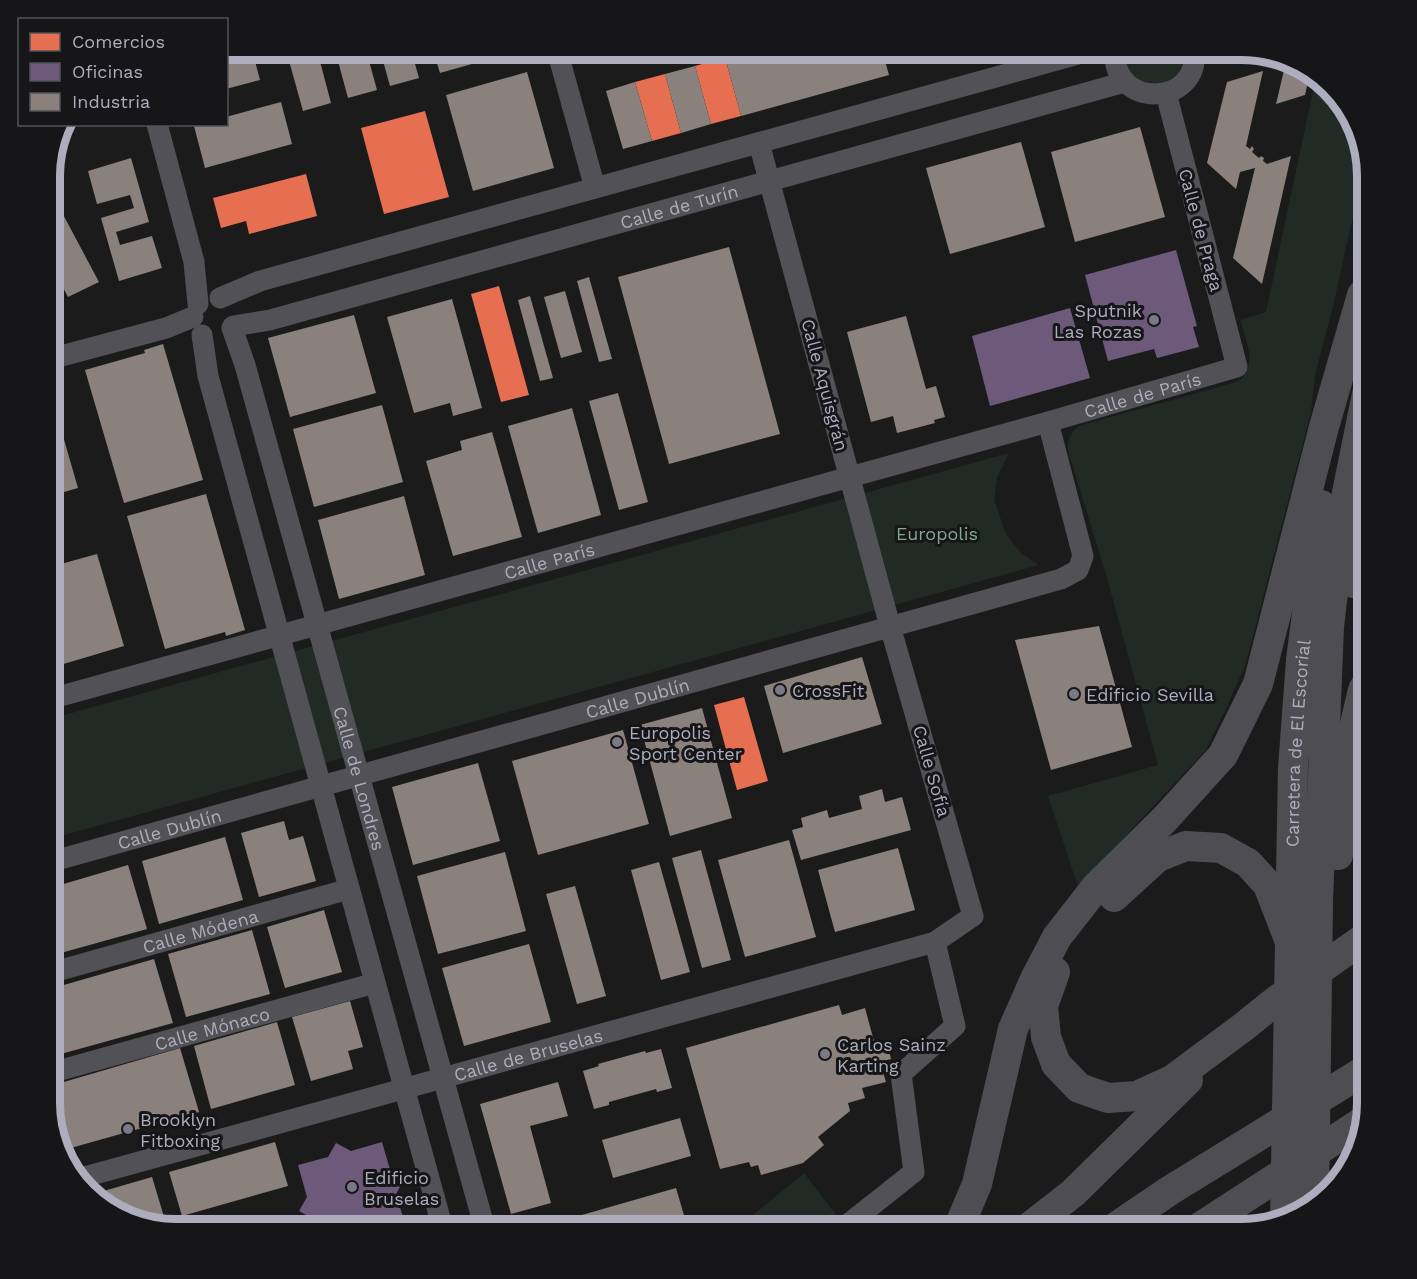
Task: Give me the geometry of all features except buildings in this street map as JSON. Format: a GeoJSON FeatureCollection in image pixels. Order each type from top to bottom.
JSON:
{"type":"FeatureCollection","features":[{"type":"Feature","properties":{"kind":"highway"},"geometry":{"type":"LineString","coordinates":[[963,1219],[977,1184],[1013,1029],[1057,937],[1096,887],[1164,820],[1223,755],[1258,684],[1324,427],[1357,311]]}},
{"type":"Feature","properties":{"kind":"highway","name":"Carretera de El Escorial"},"geometry":{"type":"LineString","coordinates":[[1285,1210],[1293,768],[1301,660],[1318,521],[1357,324]]}},
{"type":"Feature","properties":{"kind":"highway","name":"Carretera de El Escorial"},"geometry":{"type":"LineString","coordinates":[[1326,901],[1323,763],[1329,627],[1341,522],[1357,443]]}},
{"type":"Feature","properties":{"kind":"highway"},"geometry":{"type":"LineString","coordinates":[[1323,763],[1357,562]]}},
{"type":"Feature","properties":{"kind":"highway"},"geometry":{"type":"LineString","coordinates":[[1314,1193],[1316,1080],[1329,971],[1326,901],[1350,745],[1357,715]]}},
{"type":"Feature","properties":{"kind":"highway"},"geometry":{"type":"LineString","coordinates":[[1290,942],[1268,885],[1248,863],[1221,848],[1186,846],[1158,857],[1082,929],[1055,971],[1043,1006],[1046,1037],[1056,1064],[1079,1089],[1108,1098],[1137,1096],[1172,1080],[1277,1000],[1357,943]]}},
{"type":"Feature","properties":{"kind":"highway"},"geometry":{"type":"LineString","coordinates":[[1041,1219],[1073,1193],[1242,1028]]}},
{"type":"Feature","properties":{"kind":"highway"},"geometry":{"type":"LineString","coordinates":[[1129,1219],[1169,1191],[1357,1075]]}},
{"type":"Feature","properties":{"kind":"highway"},"geometry":{"type":"LineString","coordinates":[[1214,1219],[1355,1127]]}},
{"type":"Feature","properties":{"kind":"street"},"geometry":{"type":"LineString","coordinates":[[560,60],[595,188]]}},
{"type":"Feature","properties":{"kind":"street"},"geometry":{"type":"LineString","coordinates":[[60,356],[166,328],[204,314],[260,281],[1057,60]]}},
{"type":"Feature","properties":{"kind":"street"},"geometry":{"type":"LineString","coordinates":[[1115,60],[1125,82],[1137,91],[1151,94],[1166,93],[1180,86],[1190,73],[1194,60]]}},
{"type":"Feature","properties":{"kind":"street","name":"Calle de Turín"},"geometry":{"type":"LineString","coordinates":[[204,314],[210,338],[219,338],[232,327],[270,320],[1125,82]]}},
{"type":"Feature","properties":{"kind":"street","name":"Calle de Praga"},"geometry":{"type":"LineString","coordinates":[[1166,93],[1237,367]]}},
{"type":"Feature","properties":{"kind":"street","name":"Calle de Londres"},"geometry":{"type":"LineString","coordinates":[[158,126],[194,262],[204,314],[231,306],[234,313],[232,327],[245,365],[482,1219]]}},
{"type":"Feature","properties":{"kind":"street","name":"Calle Aquisgrán"},"geometry":{"type":"LineString","coordinates":[[759,143],[890,626]]}},
{"type":"Feature","properties":{"kind":"street"},"geometry":{"type":"LineString","coordinates":[[204,314],[208,376],[440,1219]]}},
{"type":"Feature","properties":{"kind":"street","name":"Calle de París"},"geometry":{"type":"LineString","coordinates":[[1048,422],[1237,367]]}},
{"type":"Feature","properties":{"kind":"street","name":"Calle París"},"geometry":{"type":"LineString","coordinates":[[60,696],[1048,422]]}},
{"type":"Feature","properties":{"kind":"street","name":"Calle Dublín"},"geometry":{"type":"LineString","coordinates":[[60,859],[1061,579],[1078,570],[1083,556],[1048,422]]}},
{"type":"Feature","properties":{"kind":"street","name":"Calle Sofía"},"geometry":{"type":"LineString","coordinates":[[890,626],[973,916]]}},
{"type":"Feature","properties":{"kind":"street","name":"Calle Módena"},"geometry":{"type":"LineString","coordinates":[[60,970],[350,889]]}},
{"type":"Feature","properties":{"kind":"street","name":"Calle de Bruselas"},"geometry":{"type":"LineString","coordinates":[[86,1176],[935,942],[973,916]]}},
{"type":"Feature","properties":{"kind":"street"},"geometry":{"type":"LineString","coordinates":[[856,1219],[914,1172],[902,1074],[955,1026],[935,942]]}},
{"type":"Feature","properties":{"kind":"street","name":"Calle Mónaco"},"geometry":{"type":"LineString","coordinates":[[60,1070],[375,983]]}},
{"type":"Feature","properties":{"kind":"green space"},"geometry":{"type":"Polygon","coordinates":[[[1126,60],[1183,60],[1176,74],[1156,84],[1142,82],[1135,78],[1126,60]]]}},
{"type":"Feature","properties":{"kind":"green space"},"geometry":{"type":"Polygon","coordinates":[[[1314,86],[1328,99],[1348,132],[1357,168],[1357,198],[1315,375],[1311,412],[1246,663],[1205,751],[1078,887],[1048,796],[1158,765],[1107,578],[1068,451],[1069,439],[1072,432],[1082,425],[1233,383],[1242,378],[1247,371],[1249,355],[1240,320],[1266,312],[1314,86]]]}},
{"type":"Feature","properties":{"kind":"green space","name":"Europolis"},"geometry":{"type":"Polygon","coordinates":[[[1009,453],[997,478],[994,500],[1006,534],[1021,553],[1039,565],[60,836],[60,716],[1009,453]]]}},
{"type":"Feature","properties":{"kind":"green space"},"geometry":{"type":"Polygon","coordinates":[[[804,1173],[839,1219],[748,1219],[804,1173]]]}},
{"type":"Feature","properties":{"kind":"place","name":"Sputnik Las Rozas"},"geometry":{"type":"Point","coordinates":[1154,320]}},
{"type":"Feature","properties":{"kind":"place","name":"CrossFit"},"geometry":{"type":"Point","coordinates":[780,690]}},
{"type":"Feature","properties":{"kind":"place","name":"Edificio Sevilla"},"geometry":{"type":"Point","coordinates":[1074,694]}},
{"type":"Feature","properties":{"kind":"place","name":"Europolis Sport Center"},"geometry":{"type":"Point","coordinates":[617,742]}},
{"type":"Feature","properties":{"kind":"place","name":"Carlos Sainz Karting"},"geometry":{"type":"Point","coordinates":[825,1054]}},
{"type":"Feature","properties":{"kind":"place","name":"Brooklyn Fitboxing"},"geometry":{"type":"Point","coordinates":[128,1129]}},
{"type":"Feature","properties":{"kind":"place","name":"Edificio Bruselas"},"geometry":{"type":"Point","coordinates":[352,1187]}}]}
